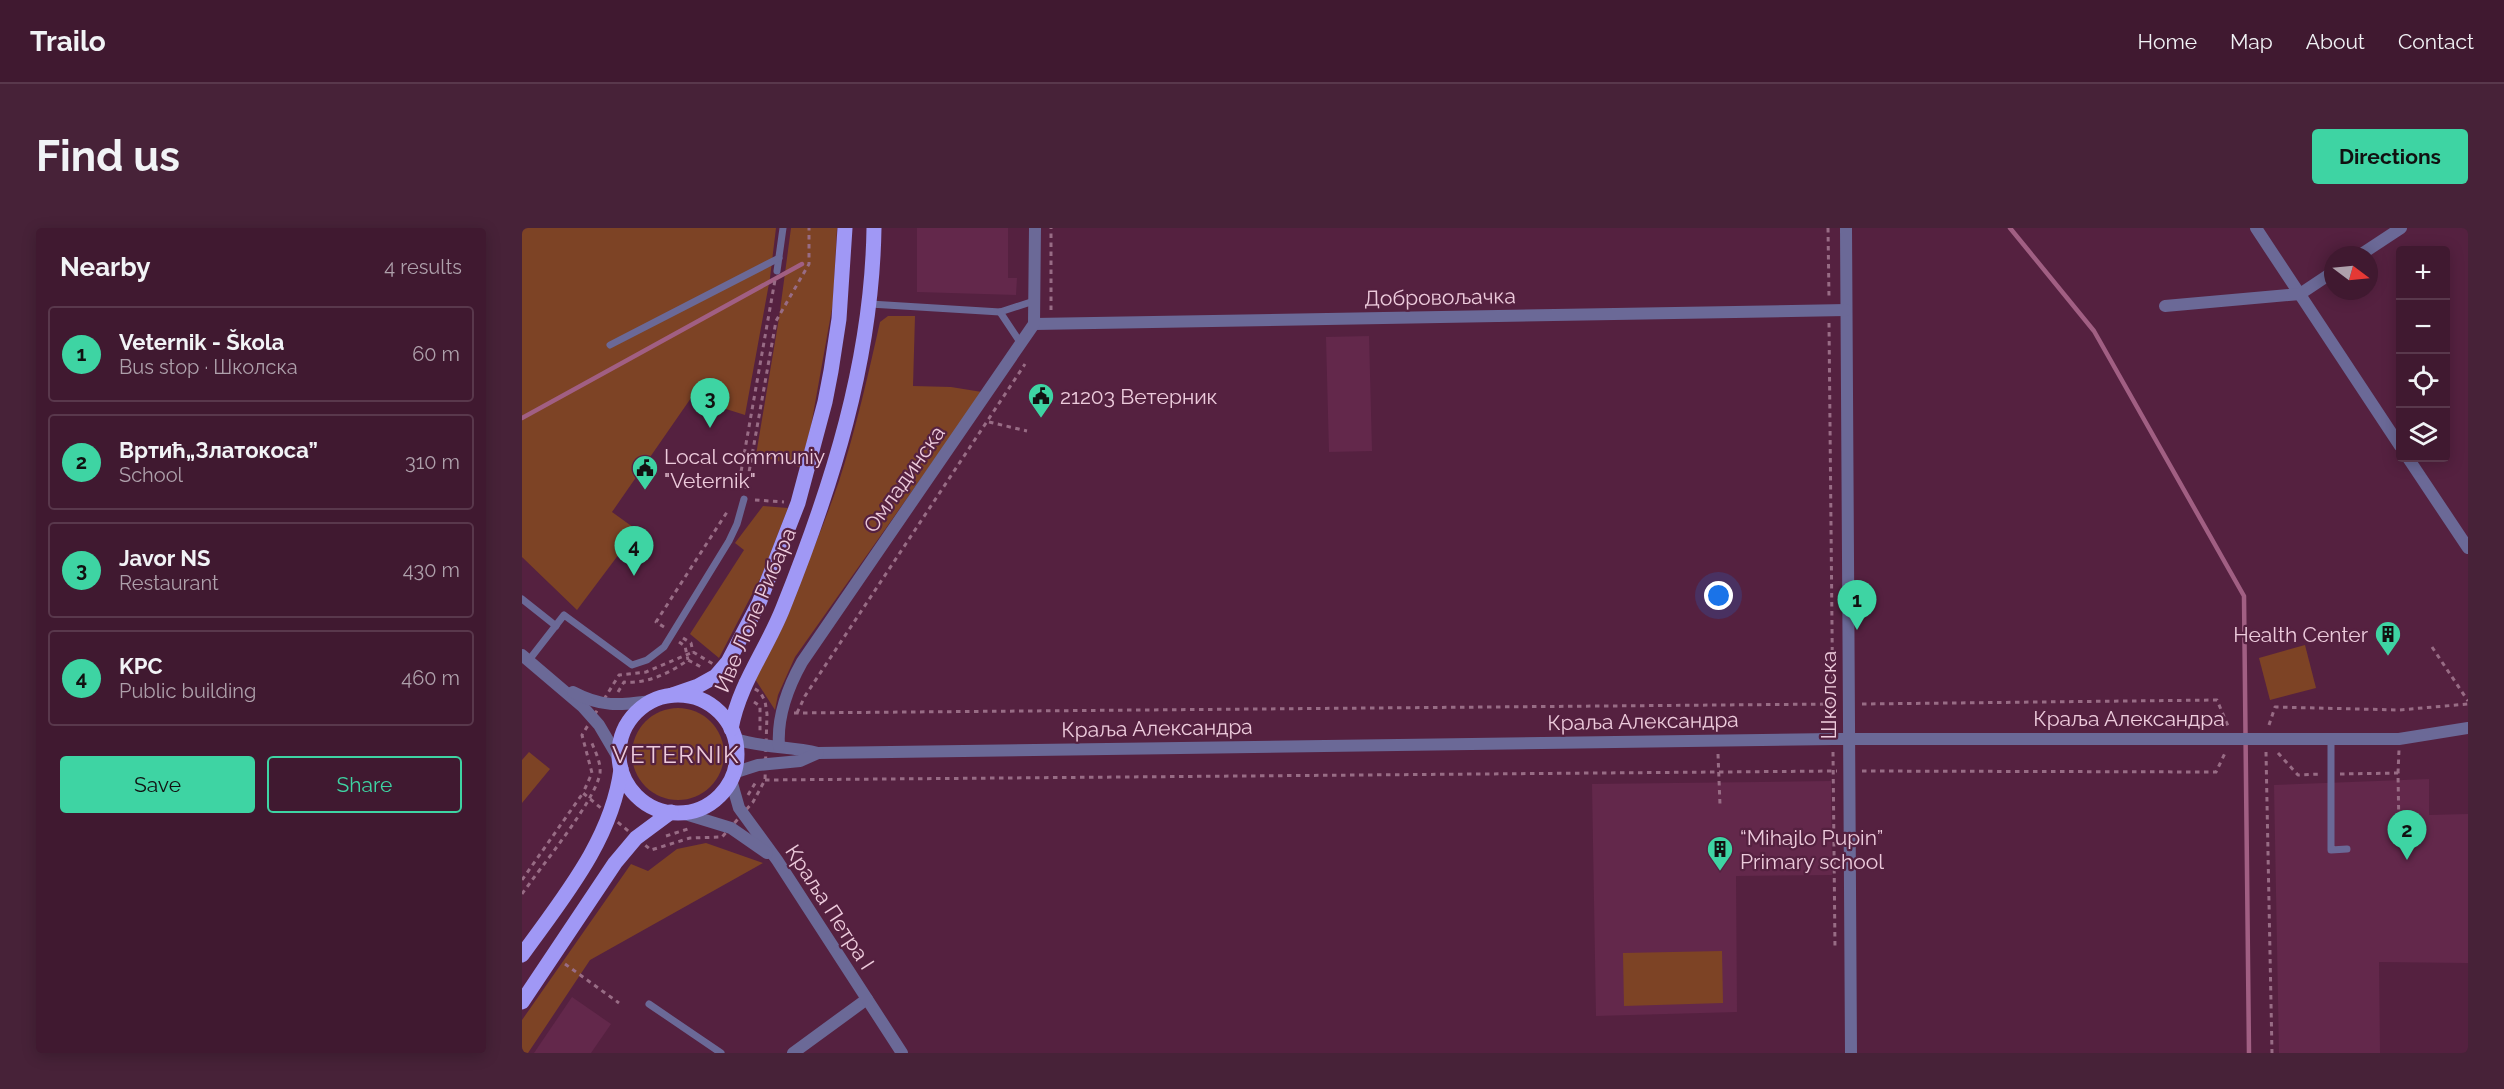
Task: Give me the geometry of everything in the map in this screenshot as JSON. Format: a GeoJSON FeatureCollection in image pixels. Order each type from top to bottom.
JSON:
{"type":"FeatureCollection","features":[{"type":"Feature","properties":{"kind":"main road","name":"Иве Лоле Рибара"},"geometry":{"type":"LineString","coordinates":[[722,669],[759,603],[798,503],[831,371],[839,319],[845,228]]}},
{"type":"Feature","properties":{"kind":"main road","name":"Иве Лоле Рибара"},"geometry":{"type":"LineString","coordinates":[[733,734],[742,688],[782,611],[821,507],[850,408],[870,304],[874,228]]}},
{"type":"Feature","properties":{"kind":"main road"},"geometry":{"type":"LineString","coordinates":[[522,955],[573,884],[610,816],[618,791],[621,739],[629,720],[635,712],[652,700],[698,686],[722,669]]}},
{"type":"Feature","properties":{"kind":"main road"},"geometry":{"type":"LineString","coordinates":[[620,764],[629,788],[643,802],[661,811],[677,813],[692,811],[711,803],[732,777],[737,757],[733,734],[726,720],[711,705],[692,696],[672,695]]}},
{"type":"Feature","properties":{"kind":"main road"},"geometry":{"type":"LineString","coordinates":[[522,1002],[615,863],[640,835],[677,813]]}},
{"type":"Feature","properties":{"kind":"street"},"geometry":{"type":"LineString","coordinates":[[1034,324],[1035,228]]}},
{"type":"Feature","properties":{"kind":"street","name":"Школска"},"geometry":{"type":"LineString","coordinates":[[1846,228],[1851,1053]]}},
{"type":"Feature","properties":{"kind":"street"},"geometry":{"type":"LineString","coordinates":[[2256,228],[2396,440]]}},
{"type":"Feature","properties":{"kind":"street"},"geometry":{"type":"LineString","coordinates":[[2374,246],[2401,228]]}},
{"type":"Feature","properties":{"kind":"street"},"geometry":{"type":"LineString","coordinates":[[2165,306],[2300,294],[2324,278]]}},
{"type":"Feature","properties":{"kind":"street","name":"Добровољачка"},"geometry":{"type":"LineString","coordinates":[[1034,324],[1846,310]]}},
{"type":"Feature","properties":{"kind":"street","name":"Омладинска"},"geometry":{"type":"LineString","coordinates":[[768,746],[778,731],[791,684],[808,652],[1034,324]]}},
{"type":"Feature","properties":{"kind":"street"},"geometry":{"type":"LineString","coordinates":[[2411,462],[2468,548]]}},
{"type":"Feature","properties":{"kind":"street"},"geometry":{"type":"LineString","coordinates":[[525,658],[559,684],[596,721],[620,764]]}},
{"type":"Feature","properties":{"kind":"street"},"geometry":{"type":"LineString","coordinates":[[559,684],[605,705],[652,700]]}},
{"type":"Feature","properties":{"kind":"street","name":"Краља Александра"},"geometry":{"type":"LineString","coordinates":[[818,753],[1718,740],[2399,739],[2468,728]]}},
{"type":"Feature","properties":{"kind":"street"},"geometry":{"type":"LineString","coordinates":[[733,734],[768,746],[818,753]]}},
{"type":"Feature","properties":{"kind":"street"},"geometry":{"type":"LineString","coordinates":[[732,777],[762,764],[800,761],[818,753]]}},
{"type":"Feature","properties":{"kind":"street","name":"Краља Петра I"},"geometry":{"type":"LineString","coordinates":[[732,777],[741,811],[777,860],[902,1053]]}},
{"type":"Feature","properties":{"kind":"street"},"geometry":{"type":"LineString","coordinates":[[677,813],[731,828],[777,860]]}},
{"type":"Feature","properties":{"kind":"street"},"geometry":{"type":"LineString","coordinates":[[793,1053],[867,999]]}},
{"type":"Feature","properties":{"kind":"lane"},"geometry":{"type":"LineString","coordinates":[[777,271],[783,228]]}},
{"type":"Feature","properties":{"kind":"lane"},"geometry":{"type":"LineString","coordinates":[[610,345],[779,258]]}},
{"type":"Feature","properties":{"kind":"lane"},"geometry":{"type":"LineString","coordinates":[[870,304],[1000,312],[1034,301]]}},
{"type":"Feature","properties":{"kind":"lane"},"geometry":{"type":"LineString","coordinates":[[1000,312],[1020,342]]}},
{"type":"Feature","properties":{"kind":"lane"},"geometry":{"type":"LineString","coordinates":[[525,658],[564,615],[632,665],[647,660],[664,647],[729,541],[737,524],[740,498]]}},
{"type":"Feature","properties":{"kind":"lane"},"geometry":{"type":"LineString","coordinates":[[522,599],[556,626]]}},
{"type":"Feature","properties":{"kind":"lane"},"geometry":{"type":"LineString","coordinates":[[2331,739],[2331,849],[2347,849]]}},
{"type":"Feature","properties":{"kind":"lane"},"geometry":{"type":"LineString","coordinates":[[649,1004],[721,1053]]}},
{"type":"Feature","properties":{"kind":"path"},"geometry":{"type":"LineString","coordinates":[[740,498],[776,321],[809,264],[809,228]]}},
{"type":"Feature","properties":{"kind":"path"},"geometry":{"type":"LineString","coordinates":[[1828,228],[1835,959]]}},
{"type":"Feature","properties":{"kind":"path"},"geometry":{"type":"LineString","coordinates":[[740,498],[774,286]]}},
{"type":"Feature","properties":{"kind":"path"},"geometry":{"type":"LineString","coordinates":[[989,422],[1027,431]]}},
{"type":"Feature","properties":{"kind":"path"},"geometry":{"type":"LineString","coordinates":[[740,498],[798,503]]}},
{"type":"Feature","properties":{"kind":"path"},"geometry":{"type":"LineString","coordinates":[[688,660],[685,645],[657,622],[730,507]]}},
{"type":"Feature","properties":{"kind":"path"},"geometry":{"type":"LineString","coordinates":[[671,635],[692,643],[693,652]]}},
{"type":"Feature","properties":{"kind":"path"},"geometry":{"type":"LineString","coordinates":[[2272,1053],[2265,738],[2275,707],[2399,710],[2468,703],[2432,647]]}},
{"type":"Feature","properties":{"kind":"path"},"geometry":{"type":"LineString","coordinates":[[522,894],[595,792],[600,771],[590,739],[596,721],[619,675],[646,672],[693,652],[722,669],[760,706],[768,746]]}},
{"type":"Feature","properties":{"kind":"path"},"geometry":{"type":"LineString","coordinates":[[605,705],[624,682],[637,683],[652,679],[675,669],[688,660],[722,669]]}},
{"type":"Feature","properties":{"kind":"path"},"geometry":{"type":"LineString","coordinates":[[640,835],[651,850],[690,838],[722,837],[731,828],[757,782],[768,746],[765,701],[760,692],[742,688]]}},
{"type":"Feature","properties":{"kind":"path"},"geometry":{"type":"LineString","coordinates":[[765,780],[1848,770],[2216,772],[2233,738],[2217,699],[767,714]]}},
{"type":"Feature","properties":{"kind":"path"},"geometry":{"type":"LineString","coordinates":[[522,880],[583,793],[592,773],[582,735],[596,721]]}},
{"type":"Feature","properties":{"kind":"path"},"geometry":{"type":"LineString","coordinates":[[2265,738],[2298,775],[2398,773]]}},
{"type":"Feature","properties":{"kind":"path"},"geometry":{"type":"LineString","coordinates":[[2399,739],[2399,831]]}},
{"type":"Feature","properties":{"kind":"path"},"geometry":{"type":"LineString","coordinates":[[1718,740],[1720,805]]}},
{"type":"Feature","properties":{"kind":"path"},"geometry":{"type":"LineString","coordinates":[[741,811],[753,802],[765,780],[762,764]]}},
{"type":"Feature","properties":{"kind":"path"},"geometry":{"type":"LineString","coordinates":[[583,793],[610,816],[640,835],[656,840],[693,828]]}},
{"type":"Feature","properties":{"kind":"path"},"geometry":{"type":"LineString","coordinates":[[554,956],[619,1003]]}},
{"type":"Feature","properties":{"kind":"shaded area"},"geometry":{"type":"Polygon","coordinates":[[[522,228],[776,228],[770,278],[745,415],[691,398],[612,512],[637,530],[577,610],[522,557],[522,228]]]}},
{"type":"Feature","properties":{"kind":"shaded area"},"geometry":{"type":"Polygon","coordinates":[[[791,228],[837,228],[833,303],[811,426],[800,467],[756,455],[779,318],[791,228]]]}},
{"type":"Feature","properties":{"kind":"shaded area"},"geometry":{"type":"Polygon","coordinates":[[[917,228],[1008,228],[1008,278],[1017,278],[1016,295],[917,292],[917,228]]]}},
{"type":"Feature","properties":{"kind":"shaded area"},"geometry":{"type":"Polygon","coordinates":[[[888,316],[915,316],[913,386],[951,387],[982,392],[795,657],[778,695],[775,710],[755,679],[800,581],[830,506],[856,422],[880,322],[888,316]]]}},
{"type":"Feature","properties":{"kind":"shaded area"},"geometry":{"type":"Polygon","coordinates":[[[1369,336],[1372,451],[1329,452],[1326,337],[1369,336]]]}},
{"type":"Feature","properties":{"kind":"shaded area"},"geometry":{"type":"Polygon","coordinates":[[[763,506],[788,508],[762,575],[719,658],[690,634],[744,550],[735,543],[763,506]]]}},
{"type":"Feature","properties":{"kind":"shaded area"},"geometry":{"type":"Polygon","coordinates":[[[2305,645],[2316,688],[2270,700],[2259,658],[2305,645]]]}},
{"type":"Feature","properties":{"kind":"shaded area"},"geometry":{"type":"Polygon","coordinates":[[[678,708],[695,712],[710,722],[720,737],[724,754],[720,771],[710,786],[695,796],[678,800],[661,796],[646,786],[636,771],[632,754],[636,737],[646,722],[661,712],[678,708]]]}},
{"type":"Feature","properties":{"kind":"shaded area"},"geometry":{"type":"Polygon","coordinates":[[[529,752],[550,769],[522,803],[522,760],[529,752]]]}},
{"type":"Feature","properties":{"kind":"shaded area"},"geometry":{"type":"Polygon","coordinates":[[[2429,779],[2429,815],[2468,814],[2468,963],[2379,962],[2380,1053],[2279,1053],[2274,785],[2429,779]]]}},
{"type":"Feature","properties":{"kind":"shaded area"},"geometry":{"type":"Polygon","coordinates":[[[1831,781],[1832,875],[1736,876],[1737,1012],[1596,1016],[1592,784],[1831,781]]]}},
{"type":"Feature","properties":{"kind":"shaded area"},"geometry":{"type":"Polygon","coordinates":[[[706,843],[763,863],[590,960],[528,1053],[522,1053],[522,1020],[631,864],[648,871],[677,849],[706,843]]]}},
{"type":"Feature","properties":{"kind":"shaded area"},"geometry":{"type":"Polygon","coordinates":[[[1722,951],[1723,1003],[1624,1006],[1623,953],[1722,951]]]}},
{"type":"Feature","properties":{"kind":"shaded area"},"geometry":{"type":"Polygon","coordinates":[[[572,997],[611,1024],[591,1053],[534,1053],[572,997]]]}},
{"type":"Feature","properties":{"kind":"waterway"},"geometry":{"type":"LineString","coordinates":[[2010,228],[2094,331],[2244,596],[2249,1053]]}},
{"type":"Feature","properties":{"kind":"waterway"},"geometry":{"type":"LineString","coordinates":[[522,418],[802,264]]}},
{"type":"Feature","properties":{"kind":"place","name":"21203 Ветерник"},"geometry":{"type":"Point","coordinates":[1041,419]}},
{"type":"Feature","properties":{"kind":"place","name":"Javor NS"},"geometry":{"type":"Point","coordinates":[710,428]}},
{"type":"Feature","properties":{"kind":"place","name":"Local communiy \"Veternik\""},"geometry":{"type":"Point","coordinates":[645,491]}},
{"type":"Feature","properties":{"kind":"place","name":"KPC"},"geometry":{"type":"Point","coordinates":[634,576]}},
{"type":"Feature","properties":{"kind":"place","name":"Veternik - Škola"},"geometry":{"type":"Point","coordinates":[1857,630]}},
{"type":"Feature","properties":{"kind":"place","name":"Health Center"},"geometry":{"type":"Point","coordinates":[2388,657]}},
{"type":"Feature","properties":{"kind":"place","name":"Вртић„Златокоса”"},"geometry":{"type":"Point","coordinates":[2407,860]}},
{"type":"Feature","properties":{"kind":"place","name":"“Mihajlo Pupin” Primary school"},"geometry":{"type":"Point","coordinates":[1720,872]}},
{"type":"Feature","properties":{"kind":"district","name":"VETERNIK"},"geometry":{"type":"Point","coordinates":[676,754]}}]}
